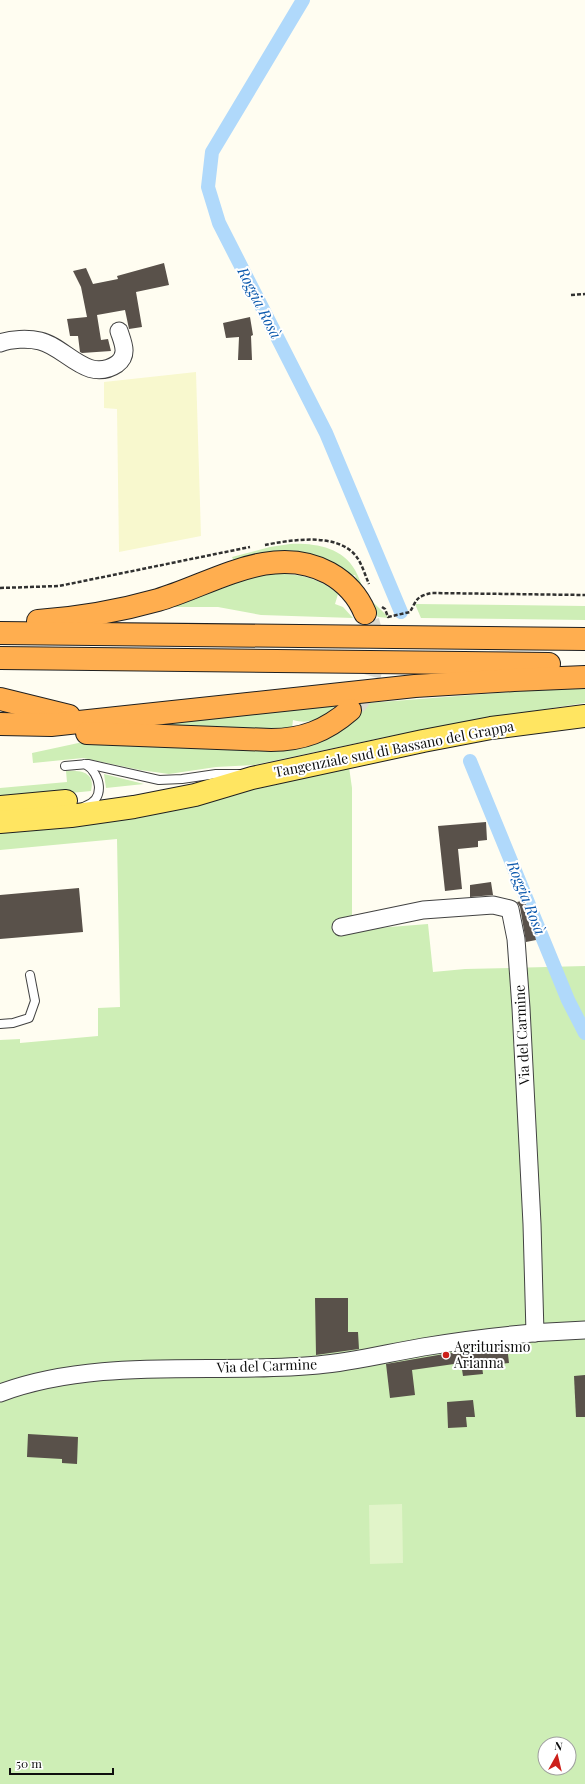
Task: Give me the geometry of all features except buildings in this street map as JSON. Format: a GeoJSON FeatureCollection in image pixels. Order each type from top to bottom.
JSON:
{"type":"FeatureCollection","features":[{"type":"Feature","properties":{"kind":"highway"},"geometry":{"type":"LineString","coordinates":[[0,621],[31,621],[65,618],[122,609],[175,595],[253,566],[284,561],[312,565],[336,577],[355,596],[366,613]]}},
{"type":"Feature","properties":{"kind":"highway"},"geometry":{"type":"LineString","coordinates":[[0,633],[585,639]]}},
{"type":"Feature","properties":{"kind":"highway"},"geometry":{"type":"LineString","coordinates":[[0,658],[585,665]]}},
{"type":"Feature","properties":{"kind":"highway"},"geometry":{"type":"LineString","coordinates":[[0,724],[51,725],[415,686],[585,677]]}},
{"type":"Feature","properties":{"kind":"highway"},"geometry":{"type":"LineString","coordinates":[[0,700],[88,721]]}},
{"type":"Feature","properties":{"kind":"highway"},"geometry":{"type":"LineString","coordinates":[[51,725],[88,733],[283,740],[314,734],[331,725],[350,710]]}},
{"type":"Feature","properties":{"kind":"main road","name":"Tangenziale sud di Bassano del Grappa"},"geometry":{"type":"LineString","coordinates":[[0,806],[95,798],[260,776],[468,732],[585,716]]}},
{"type":"Feature","properties":{"kind":"main road","name":"Tangenziale sud di Bassano del Grappa"},"geometry":{"type":"LineString","coordinates":[[0,822],[71,816],[134,807],[195,795],[260,776]]}},
{"type":"Feature","properties":{"kind":"street"},"geometry":{"type":"LineString","coordinates":[[0,343],[24,340],[40,341],[55,348],[81,366],[96,370],[111,368],[122,360],[125,352],[119,331]]}},
{"type":"Feature","properties":{"kind":"street","name":"Via del Carmine"},"geometry":{"type":"LineString","coordinates":[[341,927],[423,910],[494,905],[510,909],[516,939],[521,1008],[532,1224],[535,1333]]}},
{"type":"Feature","properties":{"kind":"street","name":"Via del Carmine"},"geometry":{"type":"LineString","coordinates":[[0,1393],[50,1378],[112,1372],[319,1365],[424,1347],[535,1333],[585,1330]]}},
{"type":"Feature","properties":{"kind":"lane"},"geometry":{"type":"LineString","coordinates":[[65,766],[84,764],[159,780],[182,779],[221,773],[260,776]]}},
{"type":"Feature","properties":{"kind":"lane"},"geometry":{"type":"LineString","coordinates":[[0,814],[87,806],[92,803],[95,798],[99,786],[98,779],[93,770],[84,764]]}},
{"type":"Feature","properties":{"kind":"lane"},"geometry":{"type":"LineString","coordinates":[[0,1024],[13,1023],[29,1018],[34,1001],[30,976]]}},
{"type":"Feature","properties":{"kind":"path"},"geometry":{"type":"LineString","coordinates":[[571,295],[585,294]]}},
{"type":"Feature","properties":{"kind":"path"},"geometry":{"type":"LineString","coordinates":[[388,617],[410,612],[416,600],[423,595],[432,593],[585,595]]}},
{"type":"Feature","properties":{"kind":"green space"},"geometry":{"type":"Polygon","coordinates":[[[196,372],[201,536],[119,552],[117,409],[104,408],[104,382],[196,372]]]}},
{"type":"Feature","properties":{"kind":"green space"},"geometry":{"type":"Polygon","coordinates":[[[290,544],[308,544],[327,548],[343,556],[355,570],[369,598],[389,618],[378,617],[359,588],[355,575],[347,577],[236,565],[232,557],[270,547],[290,544]]]}},
{"type":"Feature","properties":{"kind":"green space"},"geometry":{"type":"Polygon","coordinates":[[[270,574],[298,575],[323,584],[338,594],[335,604],[343,607],[353,618],[261,615],[218,607],[165,607],[245,579],[270,574]]]}},
{"type":"Feature","properties":{"kind":"green space"},"geometry":{"type":"Polygon","coordinates":[[[415,604],[585,606],[585,620],[421,618],[415,604]]]}},
{"type":"Feature","properties":{"kind":"green space"},"geometry":{"type":"Polygon","coordinates":[[[563,688],[585,688],[585,703],[481,719],[376,739],[254,765],[216,767],[169,774],[140,770],[83,758],[33,763],[32,753],[83,742],[236,744],[355,717],[368,703],[563,688]]]}},
{"type":"Feature","properties":{"kind":"green space"},"geometry":{"type":"Polygon","coordinates":[[[340,702],[319,718],[307,722],[293,720],[292,728],[257,732],[154,728],[156,721],[340,702]]]}},
{"type":"Feature","properties":{"kind":"green space"},"geometry":{"type":"Polygon","coordinates":[[[349,767],[352,788],[352,930],[428,924],[433,972],[465,969],[585,966],[585,1784],[0,1784],[0,1040],[20,1039],[20,1043],[98,1036],[98,1008],[120,1007],[117,839],[0,850],[0,828],[349,767]]]}},
{"type":"Feature","properties":{"kind":"green space"},"geometry":{"type":"Polygon","coordinates":[[[66,771],[77,771],[89,776],[92,785],[91,791],[0,800],[0,788],[67,782],[66,771]]]}},
{"type":"Feature","properties":{"kind":"green space"},"geometry":{"type":"Polygon","coordinates":[[[104,774],[144,784],[106,788],[104,774]]]}},
{"type":"Feature","properties":{"kind":"green space"},"geometry":{"type":"Polygon","coordinates":[[[402,1504],[403,1563],[370,1564],[369,1505],[402,1504]]]}},
{"type":"Feature","properties":{"kind":"waterway","name":"Roggia Rosà"},"geometry":{"type":"LineString","coordinates":[[303,0],[212,152],[208,187],[219,223],[326,433],[401,612]]}},
{"type":"Feature","properties":{"kind":"waterway","name":"Roggia Rosà"},"geometry":{"type":"LineString","coordinates":[[470,761],[568,1000],[585,1033]]}},
{"type":"Feature","properties":{"kind":"tunnel"},"geometry":{"type":"LineString","coordinates":[[355,705],[367,684],[373,661],[372,637],[365,613]]}},
{"type":"Feature","properties":{"kind":"place","name":"Agriturismo Arianna"},"geometry":{"type":"Point","coordinates":[446,1355]}}]}
